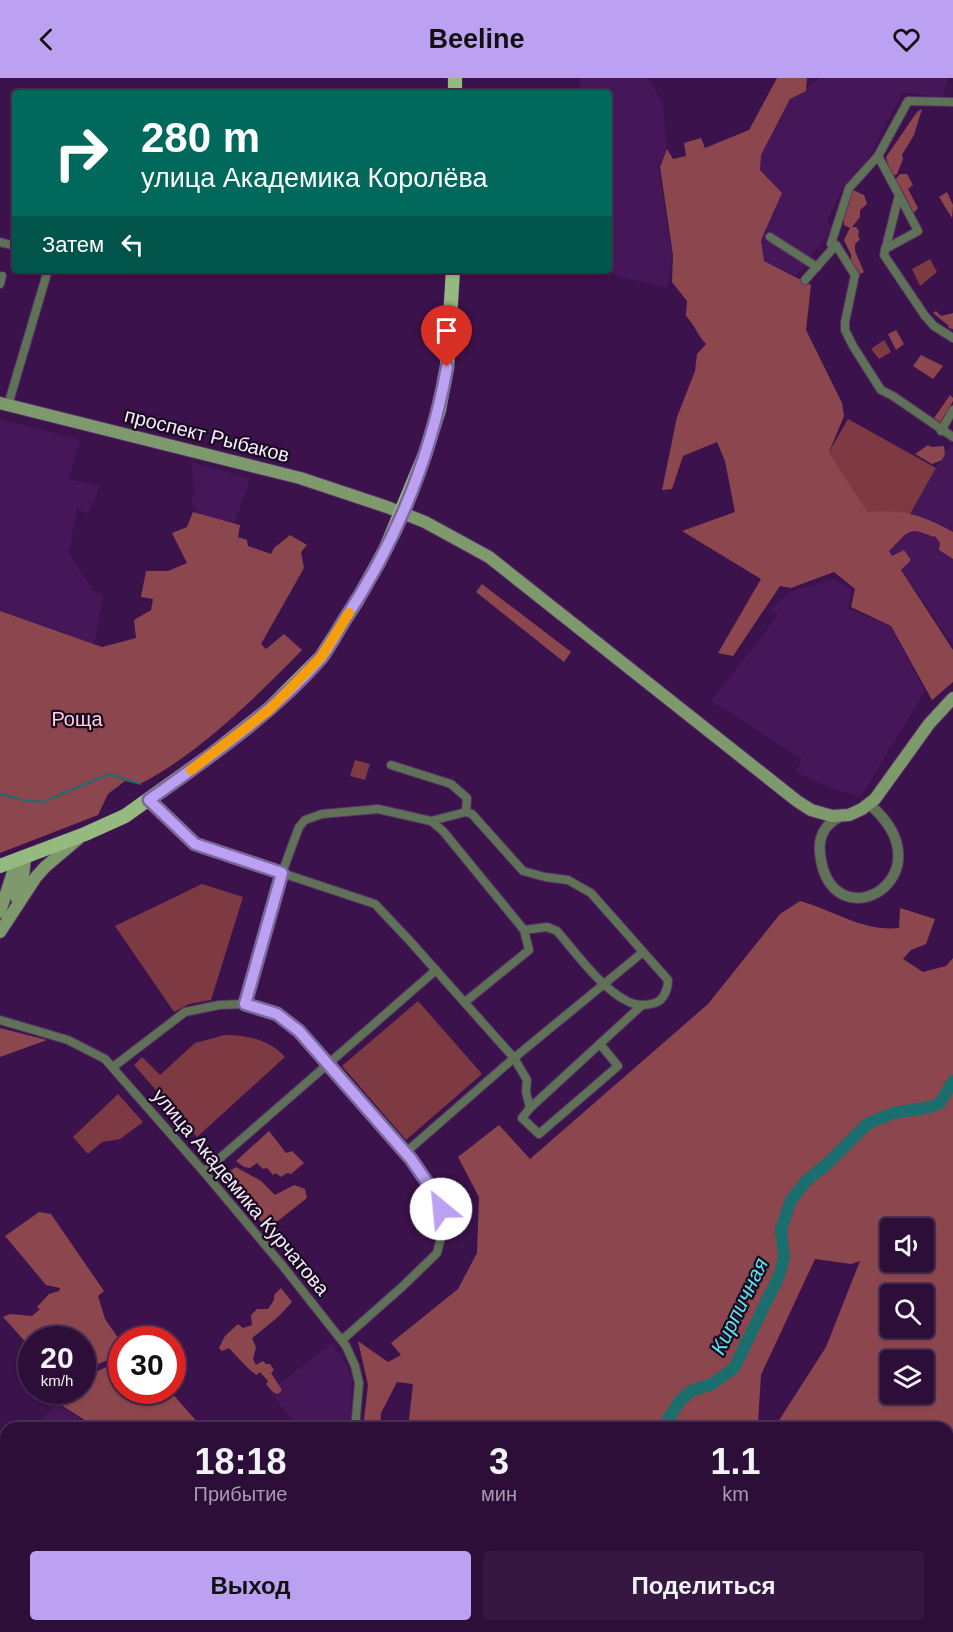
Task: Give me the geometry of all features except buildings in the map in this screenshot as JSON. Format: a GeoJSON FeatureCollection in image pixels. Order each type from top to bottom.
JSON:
{"type":"FeatureCollection","features":[{"type":"Feature","properties":{"kind":"main road"},"geometry":{"type":"LineString","coordinates":[[0,866],[85,834],[125,816],[269,710],[321,657],[357,601],[386,548],[425,454],[439,410],[449,344],[453,273]]}},
{"type":"Feature","properties":{"kind":"main road","name":"проспект Рыбаков"},"geometry":{"type":"LineString","coordinates":[[4,404],[300,478],[402,513],[449,534],[489,557],[797,801],[811,810],[841,816]]}},
{"type":"Feature","properties":{"kind":"main road"},"geometry":{"type":"LineString","coordinates":[[841,816],[855,813],[875,799],[929,724],[953,698]]}},
{"type":"Feature","properties":{"kind":"main road"},"geometry":{"type":"LineString","coordinates":[[2,922],[45,867],[85,834]]}},
{"type":"Feature","properties":{"kind":"main road"},"geometry":{"type":"LineString","coordinates":[[2,922],[23,878],[21,859]]}},
{"type":"Feature","properties":{"kind":"street"},"geometry":{"type":"LineString","coordinates":[[953,102],[908,101],[878,156],[849,188],[831,244],[836,245],[855,275],[845,322],[845,330],[853,346],[881,390],[953,437]]}},
{"type":"Feature","properties":{"kind":"street"},"geometry":{"type":"LineString","coordinates":[[878,156],[918,231],[885,249]]}},
{"type":"Feature","properties":{"kind":"street"},"geometry":{"type":"LineString","coordinates":[[899,195],[884,255],[925,316],[934,326],[953,338]]}},
{"type":"Feature","properties":{"kind":"street"},"geometry":{"type":"LineString","coordinates":[[770,237],[817,267]]}},
{"type":"Feature","properties":{"kind":"street"},"geometry":{"type":"LineString","coordinates":[[805,280],[836,245]]}},
{"type":"Feature","properties":{"kind":"street"},"geometry":{"type":"LineString","coordinates":[[4,404],[47,273]]}},
{"type":"Feature","properties":{"kind":"street"},"geometry":{"type":"LineString","coordinates":[[941,431],[953,410]]}},
{"type":"Feature","properties":{"kind":"street"},"geometry":{"type":"LineString","coordinates":[[391,765],[451,784],[467,798],[466,812]]}},
{"type":"Feature","properties":{"kind":"street"},"geometry":{"type":"LineString","coordinates":[[149,800],[195,844],[375,904],[514,1058],[527,1080],[526,1092],[531,1108]]}},
{"type":"Feature","properties":{"kind":"street"},"geometry":{"type":"LineString","coordinates":[[841,816],[831,823],[821,835],[820,851],[824,871],[830,881],[845,895],[861,898],[875,896],[889,888],[894,881],[900,865],[900,850],[889,824],[881,813],[869,804]]}},
{"type":"Feature","properties":{"kind":"street"},"geometry":{"type":"LineString","coordinates":[[245,1004],[282,873],[298,827],[305,820],[322,814],[378,809],[431,821],[466,812],[472,814],[524,871],[568,880],[591,893],[668,980],[668,989],[658,1002],[641,1006],[600,1044],[531,1108],[522,1118],[539,1134],[618,1066],[600,1044]]}},
{"type":"Feature","properties":{"kind":"street"},"geometry":{"type":"LineString","coordinates":[[431,821],[442,831],[524,930],[529,950],[465,1002]]}},
{"type":"Feature","properties":{"kind":"street"},"geometry":{"type":"LineString","coordinates":[[524,930],[547,927],[556,931],[605,984],[627,1001],[641,1006]]}},
{"type":"Feature","properties":{"kind":"street"},"geometry":{"type":"LineString","coordinates":[[405,1153],[514,1058],[643,952]]}},
{"type":"Feature","properties":{"kind":"street"},"geometry":{"type":"LineString","coordinates":[[204,1172],[436,970]]}},
{"type":"Feature","properties":{"kind":"street"},"geometry":{"type":"LineString","coordinates":[[113,1067],[185,1012],[219,1005],[245,1004],[277,1014],[299,1031],[405,1153],[433,1191],[441,1209],[442,1233],[437,1253],[342,1340]]}},
{"type":"Feature","properties":{"kind":"street","name":"улица Академика Курчатова"},"geometry":{"type":"LineString","coordinates":[[0,1020],[68,1040],[93,1052],[113,1067],[204,1172],[342,1340],[358,1378],[359,1401],[356,1422]]}},
{"type":"Feature","properties":{"kind":"shaded area"},"geometry":{"type":"Polygon","coordinates":[[[579,78],[648,78],[663,103],[667,150],[658,167],[672,255],[668,288],[612,273],[612,90],[580,90],[579,78]]]}},
{"type":"Feature","properties":{"kind":"shaded area"},"geometry":{"type":"Polygon","coordinates":[[[819,78],[949,78],[943,97],[903,92],[868,159],[842,189],[827,221],[834,227],[796,276],[764,261],[761,240],[782,193],[760,169],[761,155],[791,99],[819,78]]]}},
{"type":"Feature","properties":{"kind":"shaded area"},"geometry":{"type":"Polygon","coordinates":[[[930,259],[937,272],[920,286],[912,269],[930,259]]]}},
{"type":"Feature","properties":{"kind":"shaded area"},"geometry":{"type":"Polygon","coordinates":[[[884,340],[891,352],[879,359],[871,349],[884,340]]]}},
{"type":"Feature","properties":{"kind":"shaded area"},"geometry":{"type":"Polygon","coordinates":[[[0,419],[80,440],[68,479],[100,486],[88,514],[77,508],[69,553],[92,590],[104,596],[93,647],[0,615],[0,419]]]}},
{"type":"Feature","properties":{"kind":"shaded area"},"geometry":{"type":"Polygon","coordinates":[[[848,419],[936,468],[910,514],[868,512],[829,452],[848,419]]]}},
{"type":"Feature","properties":{"kind":"shaded area"},"geometry":{"type":"Polygon","coordinates":[[[951,445],[953,446],[953,538],[910,514],[951,445]]]}},
{"type":"Feature","properties":{"kind":"shaded area"},"geometry":{"type":"Polygon","coordinates":[[[192,462],[250,479],[234,524],[198,513],[191,501],[194,491],[192,462]]]}},
{"type":"Feature","properties":{"kind":"shaded area"},"geometry":{"type":"Polygon","coordinates":[[[920,529],[935,536],[940,543],[939,551],[953,559],[953,645],[888,551],[911,530],[920,529]]]}},
{"type":"Feature","properties":{"kind":"shaded area"},"geometry":{"type":"Polygon","coordinates":[[[834,579],[852,590],[848,609],[890,626],[925,691],[861,797],[831,788],[796,772],[802,759],[711,701],[778,615],[769,610],[790,592],[834,579]]]}},
{"type":"Feature","properties":{"kind":"shaded area"},"geometry":{"type":"Polygon","coordinates":[[[355,760],[370,764],[365,780],[350,776],[355,760]]]}},
{"type":"Feature","properties":{"kind":"shaded area"},"geometry":{"type":"Polygon","coordinates":[[[202,884],[243,897],[211,1000],[189,1004],[174,1012],[115,926],[202,884]]]}},
{"type":"Feature","properties":{"kind":"shaded area"},"geometry":{"type":"Polygon","coordinates":[[[418,1001],[482,1074],[406,1140],[342,1066],[418,1001]]]}},
{"type":"Feature","properties":{"kind":"shaded area"},"geometry":{"type":"Polygon","coordinates":[[[225,1035],[258,1040],[272,1046],[285,1057],[197,1137],[134,1065],[142,1057],[160,1075],[195,1043],[225,1035]]]}},
{"type":"Feature","properties":{"kind":"shaded area"},"geometry":{"type":"Polygon","coordinates":[[[118,1094],[143,1122],[120,1139],[102,1142],[88,1154],[73,1137],[118,1094]]]}},
{"type":"Feature","properties":{"kind":"shaded area"},"geometry":{"type":"Polygon","coordinates":[[[332,1343],[347,1366],[352,1380],[350,1422],[293,1422],[270,1391],[332,1343]]]}},
{"type":"Feature","properties":{"kind":"shaded area"},"geometry":{"type":"Polygon","coordinates":[[[58,1404],[84,1422],[38,1422],[58,1404]]]}},
{"type":"Feature","properties":{"kind":"green space"},"geometry":{"type":"Polygon","coordinates":[[[777,78],[807,78],[806,91],[790,99],[761,155],[760,170],[782,193],[761,240],[764,261],[811,285],[806,330],[842,403],[844,416],[829,452],[868,512],[892,511],[912,514],[953,532],[953,559],[939,550],[940,543],[935,536],[913,531],[904,535],[889,551],[892,556],[904,550],[911,560],[901,570],[953,650],[953,682],[932,700],[891,626],[851,607],[855,589],[834,572],[791,588],[780,586],[733,656],[718,653],[761,579],[682,531],[735,512],[725,461],[717,442],[683,456],[672,489],[662,490],[677,417],[695,371],[697,354],[706,344],[686,316],[687,301],[672,282],[673,255],[660,167],[667,149],[673,159],[686,156],[684,143],[701,138],[705,148],[749,130],[777,78]]]}},
{"type":"Feature","properties":{"kind":"green space"},"geometry":{"type":"Polygon","coordinates":[[[922,109],[914,135],[902,155],[903,159],[897,174],[891,177],[886,157],[917,112],[922,109]]]}},
{"type":"Feature","properties":{"kind":"green space"},"geometry":{"type":"Polygon","coordinates":[[[900,174],[907,174],[913,185],[908,189],[918,208],[913,214],[895,180],[900,174]]]}},
{"type":"Feature","properties":{"kind":"green space"},"geometry":{"type":"Polygon","coordinates":[[[853,190],[864,195],[867,204],[860,210],[860,217],[852,227],[856,227],[859,231],[860,239],[855,244],[855,251],[864,272],[858,275],[851,267],[851,255],[844,240],[850,228],[844,225],[843,211],[853,190]]]}},
{"type":"Feature","properties":{"kind":"green space"},"geometry":{"type":"Polygon","coordinates":[[[947,192],[953,205],[952,218],[939,197],[947,192]]]}},
{"type":"Feature","properties":{"kind":"green space"},"geometry":{"type":"Polygon","coordinates":[[[936,311],[941,316],[953,313],[953,329],[948,328],[949,326],[933,313],[936,311]]]}},
{"type":"Feature","properties":{"kind":"green space"},"geometry":{"type":"Polygon","coordinates":[[[896,330],[904,344],[896,350],[888,334],[896,330]]]}},
{"type":"Feature","properties":{"kind":"green space"},"geometry":{"type":"Polygon","coordinates":[[[921,355],[943,366],[933,379],[913,366],[921,355]]]}},
{"type":"Feature","properties":{"kind":"green space"},"geometry":{"type":"Polygon","coordinates":[[[950,395],[953,401],[941,423],[934,418],[950,395]]]}},
{"type":"Feature","properties":{"kind":"green space"},"geometry":{"type":"Polygon","coordinates":[[[928,445],[931,447],[944,446],[945,454],[942,460],[932,464],[915,454],[928,445]]]}},
{"type":"Feature","properties":{"kind":"green space","name":"Роща"},"geometry":{"type":"Polygon","coordinates":[[[193,512],[240,525],[238,537],[247,540],[248,546],[271,554],[274,548],[290,535],[307,545],[301,552],[304,568],[261,644],[266,649],[284,634],[302,650],[226,723],[162,772],[140,784],[125,781],[108,794],[98,815],[0,853],[0,611],[102,647],[136,638],[134,620],[151,610],[153,599],[141,597],[146,571],[168,571],[187,563],[172,533],[187,527],[193,512]]]}},
{"type":"Feature","properties":{"kind":"green space"},"geometry":{"type":"Polygon","coordinates":[[[482,584],[571,652],[564,662],[476,592],[482,584]]]}},
{"type":"Feature","properties":{"kind":"green space"},"geometry":{"type":"Polygon","coordinates":[[[800,901],[873,927],[899,928],[900,908],[935,919],[926,944],[911,950],[903,959],[923,972],[946,966],[953,958],[953,1422],[778,1422],[826,1347],[860,1261],[851,1264],[815,1259],[761,1375],[758,1422],[409,1422],[413,1384],[397,1382],[381,1413],[380,1422],[364,1422],[368,1385],[358,1341],[388,1362],[401,1355],[391,1343],[458,1289],[477,1253],[479,1197],[458,1157],[499,1125],[530,1159],[708,1004],[780,914],[800,901]]]}},
{"type":"Feature","properties":{"kind":"green space"},"geometry":{"type":"Polygon","coordinates":[[[0,1028],[47,1040],[0,1057],[0,1028]]]}},
{"type":"Feature","properties":{"kind":"green space"},"geometry":{"type":"Polygon","coordinates":[[[269,1131],[286,1153],[292,1151],[304,1163],[291,1174],[287,1173],[281,1177],[276,1173],[273,1175],[267,1168],[263,1169],[257,1163],[250,1168],[236,1161],[269,1131]]]}},
{"type":"Feature","properties":{"kind":"green space"},"geometry":{"type":"Polygon","coordinates":[[[236,1167],[261,1181],[275,1195],[294,1185],[305,1189],[307,1198],[274,1224],[289,1249],[270,1226],[262,1223],[226,1177],[228,1172],[236,1167]]]}},
{"type":"Feature","properties":{"kind":"green space"},"geometry":{"type":"Polygon","coordinates":[[[39,1212],[51,1214],[104,1291],[98,1296],[105,1319],[110,1326],[108,1326],[108,1360],[96,1365],[96,1326],[18,1326],[18,1334],[3,1317],[10,1314],[32,1316],[40,1309],[37,1307],[49,1294],[59,1291],[60,1288],[46,1285],[5,1236],[39,1212]]]}},
{"type":"Feature","properties":{"kind":"green space"},"geometry":{"type":"Polygon","coordinates":[[[281,1288],[292,1302],[252,1338],[256,1347],[253,1359],[256,1365],[263,1361],[270,1364],[274,1370],[271,1373],[282,1390],[278,1394],[266,1384],[268,1381],[260,1372],[257,1375],[254,1373],[229,1348],[222,1351],[219,1348],[225,1336],[238,1324],[243,1328],[252,1325],[251,1315],[257,1309],[268,1309],[274,1300],[274,1295],[281,1288]]]}},
{"type":"Feature","properties":{"kind":"green space"},"geometry":{"type":"Polygon","coordinates":[[[108,1366],[108,1404],[181,1404],[197,1422],[88,1422],[60,1404],[96,1404],[96,1372],[108,1366]]]}},
{"type":"Feature","properties":{"kind":"waterway"},"geometry":{"type":"LineString","coordinates":[[0,794],[22,800],[43,802],[109,774],[140,784]]}},
{"type":"Feature","properties":{"kind":"waterway","name":"Кирпичная"},"geometry":{"type":"LineString","coordinates":[[666,1422],[679,1402],[691,1391],[712,1384],[734,1368],[779,1276],[784,1257],[781,1229],[791,1200],[806,1181],[828,1163],[867,1124],[893,1113],[930,1107],[940,1103],[953,1081]]}},
{"type":"Feature","properties":{"kind":"slow traffic"},"geometry":{"type":"LineString","coordinates":[[191,770],[269,710],[321,657],[349,613]]}},
{"type":"Feature","properties":{"kind":"route"},"geometry":{"type":"LineString","coordinates":[[441,1209],[433,1191],[411,1159],[299,1031],[277,1014],[245,1004],[282,873],[195,844],[149,800],[269,710],[321,657],[357,601],[386,548],[411,493],[439,410],[447,367]]}}]}
